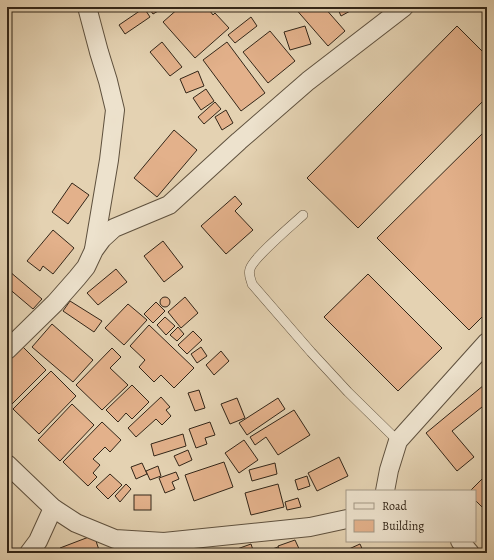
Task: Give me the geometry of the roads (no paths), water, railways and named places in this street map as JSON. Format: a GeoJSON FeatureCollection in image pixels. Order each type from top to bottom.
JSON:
{"type":"FeatureCollection","features":[{"type":"Feature","properties":{"kind":"street"},"geometry":{"type":"LineString","coordinates":[[87,7],[115,110],[109,160],[94,250]]}},
{"type":"Feature","properties":{"kind":"street"},"geometry":{"type":"LineString","coordinates":[[7,350],[55,303],[77,278],[86,267],[94,250],[102,239],[114,228],[169,205],[308,81],[404,7]]}},
{"type":"Feature","properties":{"kind":"street"},"geometry":{"type":"LineString","coordinates":[[385,490],[388,470],[398,441],[487,342]]}},
{"type":"Feature","properties":{"kind":"street"},"geometry":{"type":"LineString","coordinates":[[7,464],[53,508],[76,523],[115,539],[164,542],[310,528],[346,519]]}},
{"type":"Feature","properties":{"kind":"street"},"geometry":{"type":"LineString","coordinates":[[29,553],[38,541],[53,508]]}},
{"type":"Feature","properties":{"kind":"street"},"geometry":{"type":"LineString","coordinates":[[461,542],[470,553]]}},
{"type":"Feature","properties":{"kind":"lane"},"geometry":{"type":"LineString","coordinates":[[303,215],[259,256],[250,268],[249,275],[252,284],[348,392],[398,441]]}}]}
